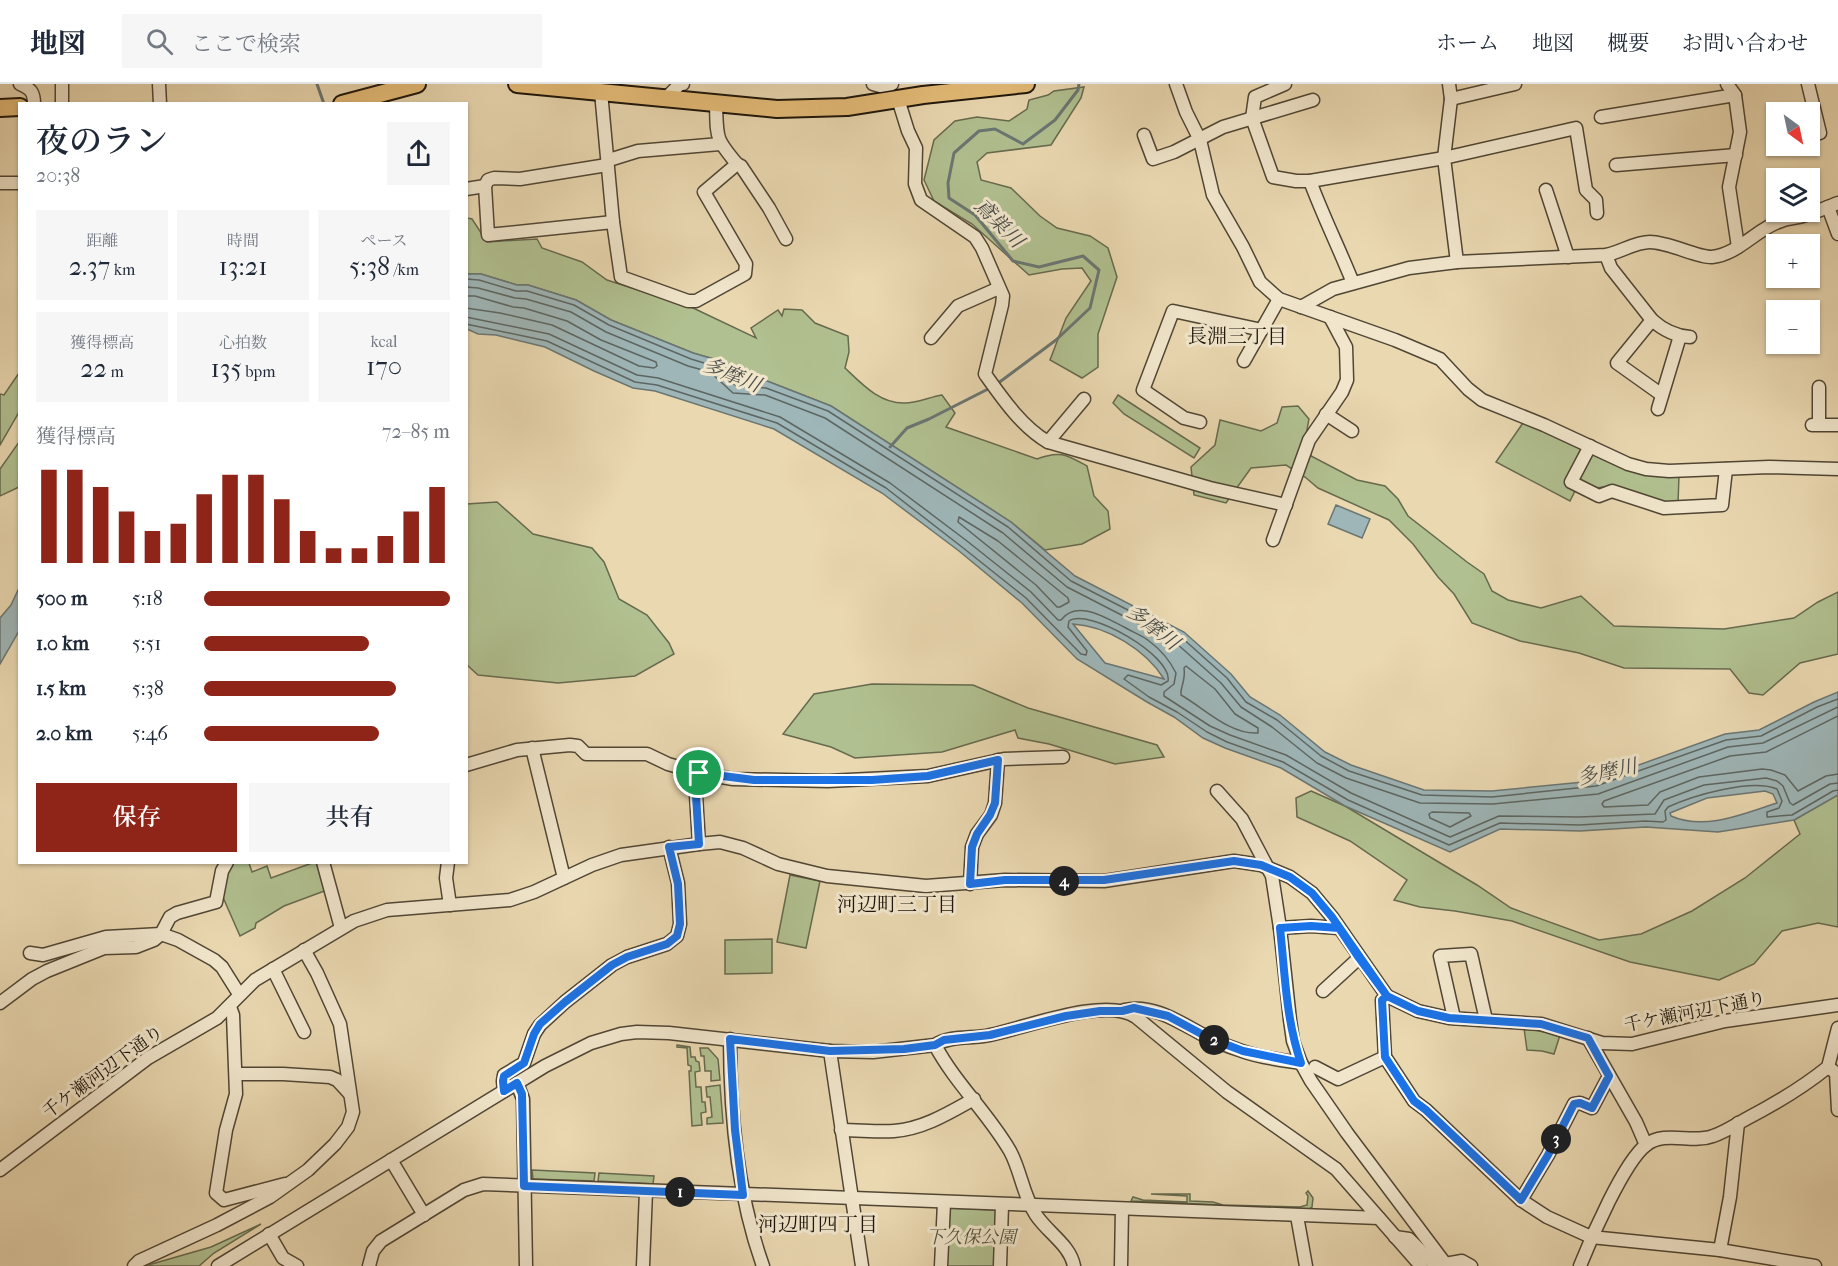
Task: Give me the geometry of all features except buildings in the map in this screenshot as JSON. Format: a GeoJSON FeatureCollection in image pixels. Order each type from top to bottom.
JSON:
{"type":"FeatureCollection","features":[{"type":"Feature","properties":{"kind":"highway"},"geometry":{"type":"LineString","coordinates":[[350,102],[417,84]]}},
{"type":"Feature","properties":{"kind":"highway"},"geometry":{"type":"LineString","coordinates":[[519,84],[716,104],[777,109],[821,109],[895,91],[1026,84]]}},
{"type":"Feature","properties":{"kind":"highway"},"geometry":{"type":"LineString","coordinates":[[0,108],[18,107]]}},
{"type":"Feature","properties":{"kind":"street"},"geometry":{"type":"LineString","coordinates":[[20,84],[30,89],[34,95],[34,102]]}},
{"type":"Feature","properties":{"kind":"street"},"geometry":{"type":"LineString","coordinates":[[62,84],[62,102]]}},
{"type":"Feature","properties":{"kind":"street"},"geometry":{"type":"LineString","coordinates":[[159,84],[159,102]]}},
{"type":"Feature","properties":{"kind":"street"},"geometry":{"type":"LineString","coordinates":[[664,99],[680,84],[683,84]]}},
{"type":"Feature","properties":{"kind":"street"},"geometry":{"type":"LineString","coordinates":[[873,84],[895,91],[916,148],[915,184],[921,200],[975,237],[982,248],[1003,296],[985,374],[997,392],[1033,432],[1048,442],[1210,488],[1286,505]]}},
{"type":"Feature","properties":{"kind":"street"},"geometry":{"type":"LineString","coordinates":[[1176,84],[1186,112],[1200,140],[1213,195],[1260,282],[1279,299],[1440,358],[1468,389],[1482,400],[1646,470],[1769,467],[1838,469]]}},
{"type":"Feature","properties":{"kind":"street"},"geometry":{"type":"LineString","coordinates":[[1285,84],[1255,97],[1252,118],[1273,177],[1310,181],[1444,158],[1576,128],[1586,190],[1596,200],[1597,213]]}},
{"type":"Feature","properties":{"kind":"street"},"geometry":{"type":"LineString","coordinates":[[1449,84],[1451,99],[1444,158],[1457,262]]}},
{"type":"Feature","properties":{"kind":"street"},"geometry":{"type":"LineString","coordinates":[[1451,99],[1515,84]]}},
{"type":"Feature","properties":{"kind":"street"},"geometry":{"type":"LineString","coordinates":[[1727,84],[1735,95],[1740,132],[1729,188],[1738,247]]}},
{"type":"Feature","properties":{"kind":"street"},"geometry":{"type":"LineString","coordinates":[[1808,84],[1812,102]]}},
{"type":"Feature","properties":{"kind":"street"},"geometry":{"type":"LineString","coordinates":[[601,92],[613,222],[621,277],[688,301],[696,301],[746,274],[746,264],[704,192],[737,164]]}},
{"type":"Feature","properties":{"kind":"street"},"geometry":{"type":"LineString","coordinates":[[1600,117],[1735,95]]}},
{"type":"Feature","properties":{"kind":"street"},"geometry":{"type":"LineString","coordinates":[[1144,135],[1153,159],[1200,140],[1223,127],[1313,100]]}},
{"type":"Feature","properties":{"kind":"street"},"geometry":{"type":"LineString","coordinates":[[716,104],[717,136],[720,144],[741,166],[786,239]]}},
{"type":"Feature","properties":{"kind":"street"},"geometry":{"type":"LineString","coordinates":[[613,222],[488,235],[485,186],[488,180],[494,178],[520,179],[608,163],[638,151],[720,144]]}},
{"type":"Feature","properties":{"kind":"street"},"geometry":{"type":"LineString","coordinates":[[1616,165],[1736,155]]}},
{"type":"Feature","properties":{"kind":"street"},"geometry":{"type":"LineString","coordinates":[[1310,181],[1353,283]]}},
{"type":"Feature","properties":{"kind":"street"},"geometry":{"type":"LineString","coordinates":[[0,183],[18,183]]}},
{"type":"Feature","properties":{"kind":"street"},"geometry":{"type":"LineString","coordinates":[[468,189],[485,186]]}},
{"type":"Feature","properties":{"kind":"street"},"geometry":{"type":"LineString","coordinates":[[1546,190],[1568,257]]}},
{"type":"Feature","properties":{"kind":"street"},"geometry":{"type":"LineString","coordinates":[[1301,307],[1333,289],[1353,283],[1409,268],[1457,262],[1606,255],[1649,242],[1671,245],[1710,257],[1738,247],[1761,230],[1781,220],[1806,215],[1833,205],[1838,234]]}},
{"type":"Feature","properties":{"kind":"street"},"geometry":{"type":"LineString","coordinates":[[1606,255],[1611,268],[1652,320],[1657,325],[1685,337],[1658,409]]}},
{"type":"Feature","properties":{"kind":"street"},"geometry":{"type":"LineString","coordinates":[[931,339],[958,306],[999,288]]}},
{"type":"Feature","properties":{"kind":"street"},"geometry":{"type":"LineString","coordinates":[[1245,361],[1279,299]]}},
{"type":"Feature","properties":{"kind":"street"},"geometry":{"type":"LineString","coordinates":[[1200,422],[1184,418],[1143,390],[1173,311],[1262,330]]}},
{"type":"Feature","properties":{"kind":"street"},"geometry":{"type":"LineString","coordinates":[[1273,540],[1309,440],[1342,392],[1347,380],[1346,347],[1330,317]]}},
{"type":"Feature","properties":{"kind":"street"},"geometry":{"type":"LineString","coordinates":[[1652,320],[1617,363],[1662,395]]}},
{"type":"Feature","properties":{"kind":"street"},"geometry":{"type":"LineString","coordinates":[[1819,387],[1815,424],[1838,425]]}},
{"type":"Feature","properties":{"kind":"street"},"geometry":{"type":"LineString","coordinates":[[1048,442],[1084,399]]}},
{"type":"Feature","properties":{"kind":"street"},"geometry":{"type":"LineString","coordinates":[[1326,414],[1352,431]]}},
{"type":"Feature","properties":{"kind":"street"},"geometry":{"type":"LineString","coordinates":[[1590,446],[1572,482],[1599,496],[1612,490],[1664,507],[1722,505],[1726,469]]}},
{"type":"Feature","properties":{"kind":"street"},"geometry":{"type":"LineString","coordinates":[[468,764],[517,750],[570,744],[578,746],[586,754],[647,754],[668,764],[699,773],[754,780],[872,780],[928,776],[998,760],[1063,757]]}},
{"type":"Feature","properties":{"kind":"street"},"geometry":{"type":"LineString","coordinates":[[532,748],[564,878]]}},
{"type":"Feature","properties":{"kind":"street"},"geometry":{"type":"LineString","coordinates":[[970,884],[972,847],[995,803],[998,760]]}},
{"type":"Feature","properties":{"kind":"street"},"geometry":{"type":"LineString","coordinates":[[699,773],[696,795],[699,844]]}},
{"type":"Feature","properties":{"kind":"street"},"geometry":{"type":"LineString","coordinates":[[1217,791],[1242,819],[1272,876],[1293,1041],[1301,1063],[1347,1133],[1443,1265]]}},
{"type":"Feature","properties":{"kind":"street","name":"千ケ瀬河辺下通り"},"geometry":{"type":"LineString","coordinates":[[0,1170],[148,1058],[206,1025],[230,1007],[239,994],[273,969],[363,917],[387,910],[510,900],[528,895],[592,865],[621,855],[720,842],[743,848],[778,864],[827,876],[926,886],[1005,880],[1104,880],[1234,861],[1261,865],[1290,877],[1312,893],[1387,996],[1418,1011],[1454,1018],[1541,1024],[1616,1045],[1632,1044],[1725,1022],[1838,1005]]}},
{"type":"Feature","properties":{"kind":"street"},"geometry":{"type":"LineString","coordinates":[[504,1091],[504,1076],[524,1063],[540,1024],[565,1002],[620,961],[667,944],[677,936],[680,924],[678,884],[669,847]]}},
{"type":"Feature","properties":{"kind":"street"},"geometry":{"type":"LineString","coordinates":[[0,1003],[32,979],[104,948],[136,947],[154,940],[161,934],[170,918],[177,913],[216,902],[222,871],[226,864]]}},
{"type":"Feature","properties":{"kind":"street"},"geometry":{"type":"LineString","coordinates":[[324,864],[341,928]]}},
{"type":"Feature","properties":{"kind":"street"},"geometry":{"type":"LineString","coordinates":[[448,864],[446,878],[450,905]]}},
{"type":"Feature","properties":{"kind":"street"},"geometry":{"type":"LineString","coordinates":[[1280,928],[1311,926],[1339,928]]}},
{"type":"Feature","properties":{"kind":"street"},"geometry":{"type":"LineString","coordinates":[[30,953],[43,955],[106,937],[161,934],[178,940],[214,960],[239,994]]}},
{"type":"Feature","properties":{"kind":"street"},"geometry":{"type":"LineString","coordinates":[[134,1266],[148,1256],[248,1210],[308,1170],[348,1127],[353,1112],[348,1093],[340,1024],[304,950]]}},
{"type":"Feature","properties":{"kind":"street"},"geometry":{"type":"LineString","coordinates":[[1454,1018],[1440,956],[1471,954],[1486,1020]]}},
{"type":"Feature","properties":{"kind":"street"},"geometry":{"type":"LineString","coordinates":[[1323,991],[1359,958]]}},
{"type":"Feature","properties":{"kind":"street"},"geometry":{"type":"LineString","coordinates":[[273,969],[304,1032]]}},
{"type":"Feature","properties":{"kind":"street"},"geometry":{"type":"LineString","coordinates":[[1387,996],[1382,1000],[1385,1057],[1414,1101],[1521,1200],[1547,1217],[1591,1237],[1720,1250],[1815,1266]]}},
{"type":"Feature","properties":{"kind":"street"},"geometry":{"type":"LineString","coordinates":[[230,1007],[236,1094],[226,1130],[216,1193],[224,1200],[289,1183]]}},
{"type":"Feature","properties":{"kind":"street"},"geometry":{"type":"LineString","coordinates":[[218,1266],[576,1049],[603,1038],[621,1034],[654,1032],[830,1051],[873,1052],[935,1045],[944,1040],[990,1035],[1066,1016],[1134,1008],[1168,1016],[1209,1038],[1243,1051],[1301,1063]]}},
{"type":"Feature","properties":{"kind":"street"},"geometry":{"type":"LineString","coordinates":[[1122,1011],[1136,1017],[1227,1092],[1336,1169],[1421,1266]]}},
{"type":"Feature","properties":{"kind":"street"},"geometry":{"type":"LineString","coordinates":[[1580,1266],[1591,1237],[1630,1165],[1646,1145],[1654,1140],[1668,1137],[1699,1140],[1712,1137],[1778,1102],[1828,1067],[1838,1028]]}},
{"type":"Feature","properties":{"kind":"street"},"geometry":{"type":"LineString","coordinates":[[1588,1038],[1646,1145]]}},
{"type":"Feature","properties":{"kind":"street"},"geometry":{"type":"LineString","coordinates":[[730,1039],[735,1130],[743,1195],[763,1266]]}},
{"type":"Feature","properties":{"kind":"street"},"geometry":{"type":"LineString","coordinates":[[935,1045],[943,1060],[974,1099],[1010,1151],[1031,1206],[1043,1225],[1072,1254],[1074,1266]]}},
{"type":"Feature","properties":{"kind":"street"},"geometry":{"type":"LineString","coordinates":[[830,1051],[862,1266]]}},
{"type":"Feature","properties":{"kind":"street"},"geometry":{"type":"LineString","coordinates":[[1315,1067],[1338,1079],[1385,1057]]}},
{"type":"Feature","properties":{"kind":"street"},"geometry":{"type":"LineString","coordinates":[[1828,1067],[1836,1073],[1838,1110]]}},
{"type":"Feature","properties":{"kind":"street"},"geometry":{"type":"LineString","coordinates":[[236,1074],[330,1077],[341,1084],[348,1093]]}},
{"type":"Feature","properties":{"kind":"street"},"geometry":{"type":"LineString","coordinates":[[1521,1200],[1548,1155],[1574,1104],[1580,1103],[1592,1108],[1609,1076]]}},
{"type":"Feature","properties":{"kind":"street"},"geometry":{"type":"LineString","coordinates":[[517,1083],[523,1099],[526,1266]]}},
{"type":"Feature","properties":{"kind":"street"},"geometry":{"type":"LineString","coordinates":[[842,1130],[911,1129],[974,1099]]}},
{"type":"Feature","properties":{"kind":"street"},"geometry":{"type":"LineString","coordinates":[[1720,1250],[1730,1197],[1738,1123]]}},
{"type":"Feature","properties":{"kind":"street"},"geometry":{"type":"LineString","coordinates":[[391,1160],[424,1215]]}},
{"type":"Feature","properties":{"kind":"street"},"geometry":{"type":"LineString","coordinates":[[369,1266],[371,1254],[378,1244],[474,1186],[1379,1218]]}},
{"type":"Feature","properties":{"kind":"street"},"geometry":{"type":"LineString","coordinates":[[643,1266],[646,1191]]}},
{"type":"Feature","properties":{"kind":"street"},"geometry":{"type":"LineString","coordinates":[[941,1266],[944,1203]]}},
{"type":"Feature","properties":{"kind":"street"},"geometry":{"type":"LineString","coordinates":[[1000,1266],[1002,1205]]}},
{"type":"Feature","properties":{"kind":"street"},"geometry":{"type":"LineString","coordinates":[[1121,1266],[1122,1209]]}},
{"type":"Feature","properties":{"kind":"street"},"geometry":{"type":"LineString","coordinates":[[1297,1216],[1306,1266]]}},
{"type":"Feature","properties":{"kind":"street"},"geometry":{"type":"LineString","coordinates":[[269,1234],[281,1255],[289,1263],[297,1266]]}},
{"type":"Feature","properties":{"kind":"street"},"geometry":{"type":"LineString","coordinates":[[1395,1237],[1409,1239],[1443,1265],[1462,1261],[1471,1266]]}},
{"type":"Feature","properties":{"kind":"green space"},"geometry":{"type":"Polygon","coordinates":[[[1084,87],[1081,98],[1051,145],[987,153],[977,162],[981,180],[1011,188],[1040,216],[1057,228],[1090,236],[1108,248],[1117,277],[1098,334],[1098,367],[1082,378],[1050,360],[1066,318],[1091,281],[1082,268],[1029,275],[972,224],[934,201],[924,180],[934,140],[955,121],[977,117],[1009,121],[1027,109],[1029,100],[1054,91],[1084,87]]]}},
{"type":"Feature","properties":{"kind":"green space"},"geometry":{"type":"Polygon","coordinates":[[[468,218],[472,219],[487,242],[537,239],[542,248],[582,262],[607,280],[691,307],[756,338],[751,328],[778,310],[782,316],[784,309],[802,310],[815,323],[848,336],[849,352],[845,368],[880,397],[905,403],[942,395],[955,413],[946,427],[1037,459],[1058,454],[1087,466],[1094,496],[1108,511],[1110,529],[1082,544],[1045,550],[1011,522],[831,406],[767,381],[738,380],[717,360],[693,353],[611,320],[576,300],[481,274],[468,274],[468,218]]]}},
{"type":"Feature","properties":{"kind":"green space"},"geometry":{"type":"Polygon","coordinates":[[[18,374],[18,414],[0,445],[0,394],[4,395],[18,374]]]}},
{"type":"Feature","properties":{"kind":"green space"},"geometry":{"type":"Polygon","coordinates":[[[1118,395],[1200,448],[1194,458],[1124,414],[1113,403],[1118,395]]]}},
{"type":"Feature","properties":{"kind":"green space"},"geometry":{"type":"Polygon","coordinates":[[[1298,406],[1309,419],[1306,435],[1311,456],[1357,480],[1385,486],[1398,499],[1408,516],[1484,574],[1492,591],[1508,600],[1541,608],[1581,596],[1614,626],[1724,629],[1794,618],[1838,592],[1838,654],[1800,663],[1763,695],[1749,693],[1730,669],[1624,668],[1579,653],[1520,641],[1472,623],[1454,594],[1413,544],[1389,520],[1318,488],[1286,465],[1251,468],[1226,503],[1194,495],[1191,467],[1215,445],[1220,420],[1261,431],[1277,423],[1282,407],[1298,406]]]}},
{"type":"Feature","properties":{"kind":"green space"},"geometry":{"type":"Polygon","coordinates":[[[1525,420],[1581,444],[1583,450],[1577,487],[1570,501],[1496,462],[1525,420]]]}},
{"type":"Feature","properties":{"kind":"green space"},"geometry":{"type":"Polygon","coordinates":[[[18,443],[18,487],[0,496],[0,469],[18,443]]]}},
{"type":"Feature","properties":{"kind":"green space"},"geometry":{"type":"Polygon","coordinates":[[[1590,452],[1679,475],[1678,504],[1670,504],[1612,486],[1596,488],[1577,478],[1590,452]]]}},
{"type":"Feature","properties":{"kind":"green space"},"geometry":{"type":"Polygon","coordinates":[[[497,502],[533,534],[592,548],[604,562],[619,599],[647,615],[669,643],[674,654],[635,676],[558,683],[478,675],[468,666],[468,504],[497,502]]]}},
{"type":"Feature","properties":{"kind":"green space"},"geometry":{"type":"Polygon","coordinates":[[[872,684],[973,685],[1028,708],[1157,745],[1164,757],[1115,764],[1049,744],[1018,738],[1015,730],[942,752],[855,758],[831,747],[783,734],[814,694],[872,684]]]}},
{"type":"Feature","properties":{"kind":"green space"},"geometry":{"type":"Polygon","coordinates":[[[1311,791],[1345,806],[1511,908],[1599,940],[1641,934],[1692,911],[1745,878],[1800,834],[1794,820],[1838,795],[1838,927],[1818,923],[1782,931],[1754,964],[1719,980],[1630,962],[1512,921],[1420,907],[1394,900],[1407,880],[1350,841],[1297,817],[1296,798],[1311,791]]]}},
{"type":"Feature","properties":{"kind":"green space"},"geometry":{"type":"Polygon","coordinates":[[[231,864],[249,864],[252,872],[267,866],[271,878],[309,864],[319,864],[327,890],[284,906],[256,923],[255,928],[240,936],[222,895],[231,864]]]}},
{"type":"Feature","properties":{"kind":"green space"},"geometry":{"type":"Polygon","coordinates":[[[790,875],[820,881],[806,948],[777,942],[790,875]]]}},
{"type":"Feature","properties":{"kind":"green space"},"geometry":{"type":"Polygon","coordinates":[[[772,939],[772,973],[725,974],[725,940],[772,939]]]}},
{"type":"Feature","properties":{"kind":"green space"},"geometry":{"type":"Polygon","coordinates":[[[1524,1028],[1560,1035],[1554,1054],[1527,1050],[1524,1028]]]}},
{"type":"Feature","properties":{"kind":"green space"},"geometry":{"type":"Polygon","coordinates":[[[677,1045],[690,1047],[691,1057],[695,1057],[699,1062],[700,1071],[695,1072],[696,1087],[701,1087],[702,1102],[705,1102],[706,1112],[701,1113],[702,1125],[692,1126],[689,1071],[691,1071],[691,1066],[688,1065],[687,1048],[677,1047],[677,1045]]]}},
{"type":"Feature","properties":{"kind":"green space"},"geometry":{"type":"Polygon","coordinates":[[[700,1048],[708,1048],[718,1059],[720,1080],[711,1081],[711,1071],[705,1071],[704,1056],[701,1056],[700,1048]]]}},
{"type":"Feature","properties":{"kind":"green space"},"geometry":{"type":"Polygon","coordinates":[[[720,1085],[723,1123],[707,1124],[707,1118],[712,1117],[710,1097],[707,1097],[706,1087],[720,1085]]]}},
{"type":"Feature","properties":{"kind":"green space"},"geometry":{"type":"Polygon","coordinates":[[[532,1170],[595,1173],[594,1181],[533,1179],[532,1170]]]}},
{"type":"Feature","properties":{"kind":"green space"},"geometry":{"type":"Polygon","coordinates":[[[599,1173],[654,1176],[653,1184],[598,1181],[599,1173]]]}},
{"type":"Feature","properties":{"kind":"green space"},"geometry":{"type":"Polygon","coordinates":[[[1308,1191],[1313,1198],[1312,1207],[1309,1209],[1131,1201],[1133,1197],[1143,1200],[1187,1202],[1187,1196],[1151,1194],[1190,1194],[1190,1201],[1223,1205],[1300,1207],[1307,1205],[1306,1193],[1308,1191]]]}},
{"type":"Feature","properties":{"kind":"green space","name":"下久保公園"},"geometry":{"type":"Polygon","coordinates":[[[950,1208],[995,1210],[998,1213],[996,1266],[944,1266],[946,1211],[950,1208]]]}},
{"type":"Feature","properties":{"kind":"green space"},"geometry":{"type":"Polygon","coordinates":[[[261,1224],[214,1253],[199,1266],[145,1266],[211,1247],[261,1224]]]}},
{"type":"Feature","properties":{"kind":"water","name":"多摩川"},"geometry":{"type":"Polygon","coordinates":[[[468,274],[481,274],[517,285],[528,285],[576,300],[611,320],[693,353],[717,360],[738,380],[767,381],[831,406],[1011,522],[1075,576],[1184,632],[1231,674],[1250,697],[1280,715],[1325,752],[1351,765],[1424,790],[1492,791],[1594,781],[1725,734],[1759,730],[1838,692],[1838,795],[1794,820],[1718,832],[1646,827],[1580,831],[1500,829],[1450,852],[1345,806],[1281,768],[1203,738],[1174,717],[1077,659],[1022,603],[959,551],[882,493],[774,429],[655,391],[633,388],[545,347],[496,335],[478,334],[468,329],[468,274]],[[1073,624],[1105,663],[1164,679],[1147,658],[1136,649],[1099,629],[1073,624]],[[1765,791],[1707,798],[1670,813],[1671,816],[1697,822],[1724,819],[1777,803],[1773,794],[1765,791]]]}},
{"type":"Feature","properties":{"kind":"water"},"geometry":{"type":"Polygon","coordinates":[[[1336,505],[1370,519],[1362,538],[1328,524],[1336,505]]]}},
{"type":"Feature","properties":{"kind":"water"},"geometry":{"type":"Polygon","coordinates":[[[18,590],[18,633],[0,664],[0,618],[11,605],[18,590]]]}},
{"type":"Feature","properties":{"kind":"waterway"},"geometry":{"type":"LineString","coordinates":[[317,84],[323,102]]}},
{"type":"Feature","properties":{"kind":"waterway","name":"鳶巣川"},"geometry":{"type":"LineString","coordinates":[[997,384],[1056,340],[1090,308],[1099,270],[1083,256],[1039,267],[1013,261],[975,215],[949,198],[948,183],[954,153],[979,131],[995,129],[1023,144],[1055,120],[1078,90],[1079,84]]}},
{"type":"Feature","properties":{"kind":"waterway","name":"鳶巣川"},"geometry":{"type":"LineString","coordinates":[[890,447],[907,428],[992,387]]}},
{"type":"Feature","properties":{"kind":"district","name":"長淵三丁目"},"geometry":{"type":"Point","coordinates":[1237,336]}},
{"type":"Feature","properties":{"kind":"district","name":"河辺町三丁目"},"geometry":{"type":"Point","coordinates":[897,904]}},
{"type":"Feature","properties":{"kind":"district","name":"河辺町四丁目"},"geometry":{"type":"Point","coordinates":[818,1224]}},
{"type":"Feature","properties":{"kind":"route"},"geometry":{"type":"LineString","coordinates":[[699,773],[696,795],[699,844],[669,847],[678,884],[680,924],[677,936],[667,944],[627,957],[612,965],[565,1002],[540,1024],[524,1063],[504,1076],[504,1091],[517,1083],[523,1099],[524,1186],[743,1195],[735,1130],[730,1039],[830,1051],[873,1052],[935,1045],[944,1040],[990,1035],[1034,1022],[1066,1016],[1134,1008],[1168,1016],[1209,1038],[1243,1051],[1301,1063],[1293,1041],[1280,928],[1311,926],[1339,928],[1387,996],[1418,1011],[1449,1018],[1541,1024],[1588,1038],[1609,1076],[1592,1108],[1580,1103],[1574,1104],[1548,1155],[1521,1200],[1460,1141],[1414,1101],[1385,1057],[1382,1000],[1387,996],[1332,917],[1312,893],[1281,872],[1261,865],[1234,861],[1104,880],[1005,880],[970,884],[972,847],[995,803],[998,760],[928,776],[828,782],[733,779],[699,773]]}}]}
